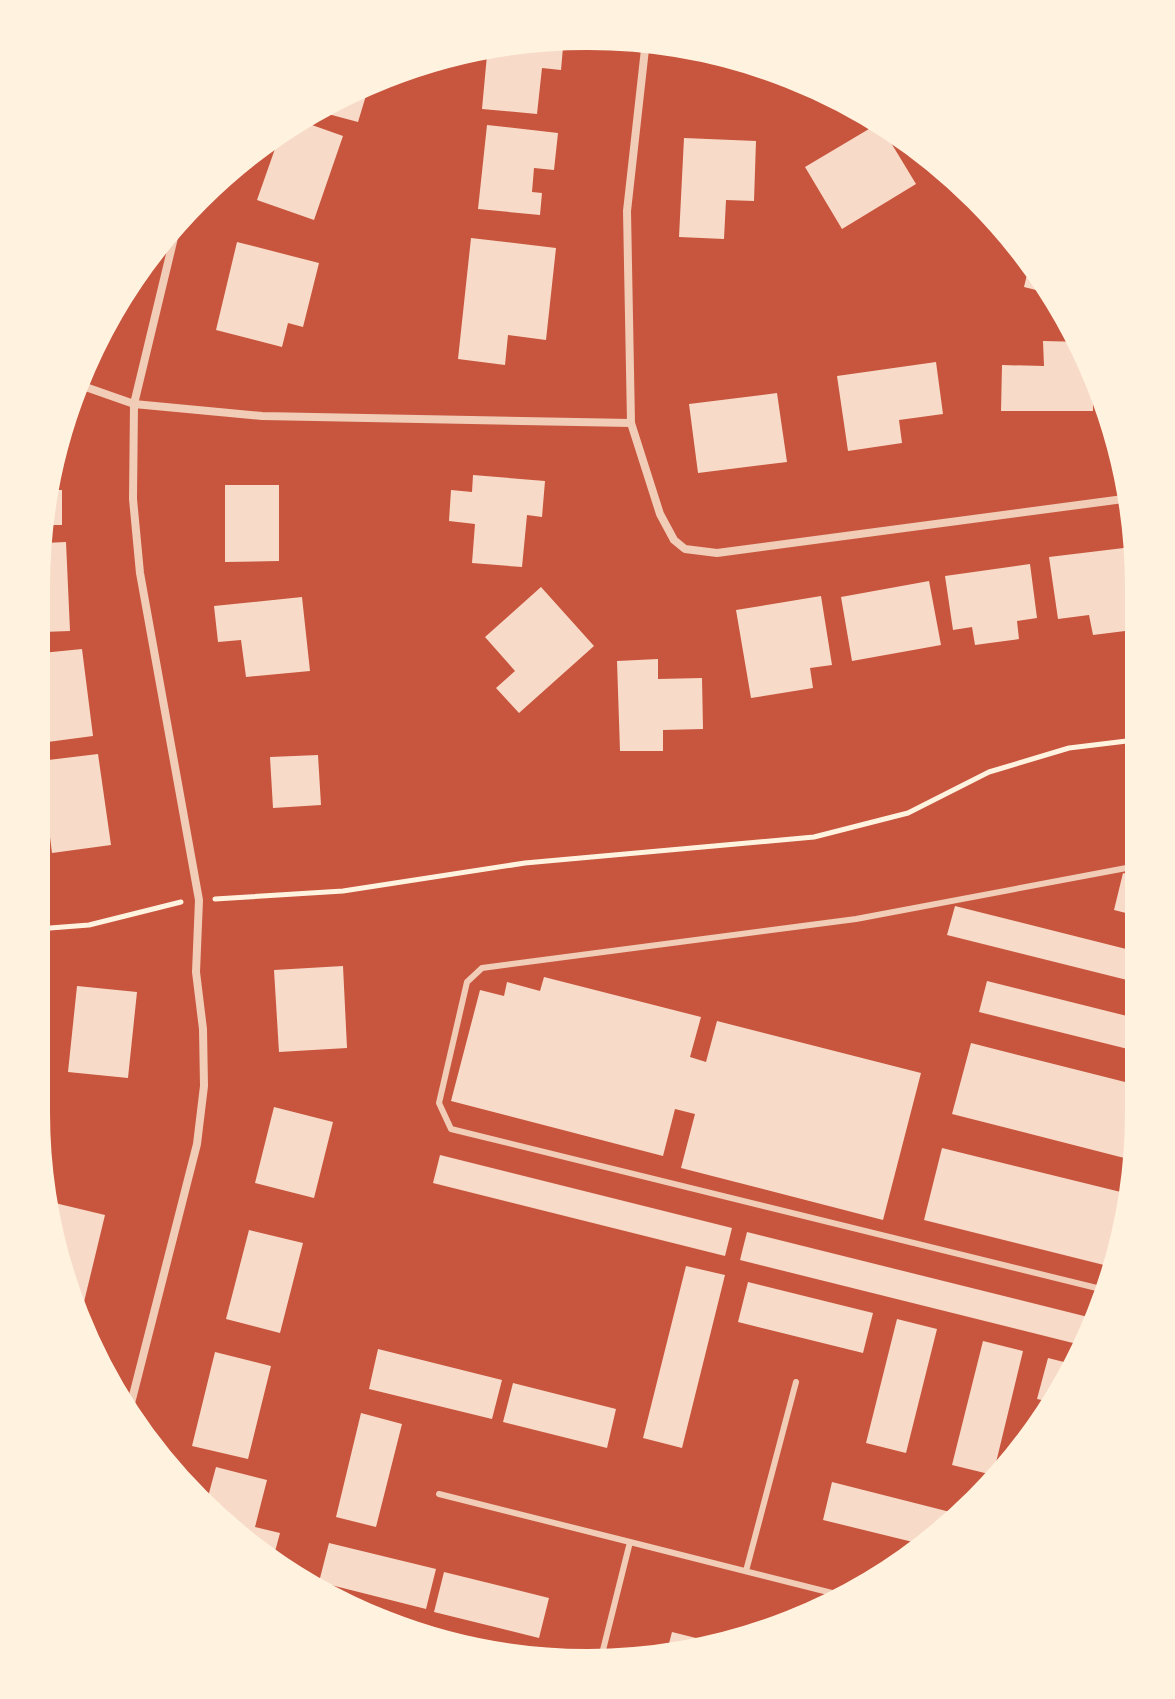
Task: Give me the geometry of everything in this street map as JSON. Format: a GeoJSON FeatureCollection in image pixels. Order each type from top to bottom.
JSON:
{"type":"FeatureCollection","features":[{"type":"Feature","properties":{"kind":"street"},"geometry":{"type":"LineString","coordinates":[[645,52],[627,211],[631,423],[660,514],[674,540],[685,549],[717,553],[1120,500]]}},
{"type":"Feature","properties":{"kind":"street"},"geometry":{"type":"LineString","coordinates":[[132,1400],[197,1144],[204,1086],[203,1029],[196,972],[199,900],[140,573],[133,499],[134,404],[173,243]]}},
{"type":"Feature","properties":{"kind":"street"},"geometry":{"type":"LineString","coordinates":[[87,387],[134,404],[262,416],[631,423]]}},
{"type":"Feature","properties":{"kind":"lane"},"geometry":{"type":"LineString","coordinates":[[1097,1288],[451,1129],[439,1103],[467,982],[482,968],[856,919],[1127,868]]}},
{"type":"Feature","properties":{"kind":"lane"},"geometry":{"type":"LineString","coordinates":[[746,1571],[796,1382]]}},
{"type":"Feature","properties":{"kind":"lane"},"geometry":{"type":"LineString","coordinates":[[439,1494],[831,1593]]}},
{"type":"Feature","properties":{"kind":"lane"},"geometry":{"type":"LineString","coordinates":[[603,1651],[630,1542]]}},
{"type":"Feature","properties":{"kind":"path"},"geometry":{"type":"LineString","coordinates":[[48,928],[89,925],[199,900],[343,891],[525,863],[814,837],[908,813],[989,772],[1069,748],[1127,741]]}},
{"type":"Feature","properties":{"kind":"building"},"geometry":{"type":"Polygon","coordinates":[[[563,49],[561,70],[542,68],[537,114],[482,109],[487,57],[563,49]]]}},
{"type":"Feature","properties":{"kind":"building"},"geometry":{"type":"Polygon","coordinates":[[[366,96],[358,122],[329,114],[366,96]]]}},
{"type":"Feature","properties":{"kind":"building"},"geometry":{"type":"Polygon","coordinates":[[[311,125],[343,136],[314,220],[257,200],[275,148],[311,125]]]}},
{"type":"Feature","properties":{"kind":"building"},"geometry":{"type":"Polygon","coordinates":[[[487,125],[558,133],[554,170],[534,168],[532,192],[542,193],[540,215],[478,209],[487,125]]]}},
{"type":"Feature","properties":{"kind":"building"},"geometry":{"type":"Polygon","coordinates":[[[870,128],[890,141],[916,184],[842,229],[805,167],[870,128]]]}},
{"type":"Feature","properties":{"kind":"building"},"geometry":{"type":"Polygon","coordinates":[[[684,138],[756,141],[754,201],[726,200],[724,239],[679,237],[684,138]]]}},
{"type":"Feature","properties":{"kind":"building"},"geometry":{"type":"Polygon","coordinates":[[[471,238],[556,248],[546,340],[508,335],[505,365],[458,359],[471,238]]]}},
{"type":"Feature","properties":{"kind":"building"},"geometry":{"type":"Polygon","coordinates":[[[237,242],[319,263],[303,327],[288,323],[282,347],[216,330],[237,242]]]}},
{"type":"Feature","properties":{"kind":"building"},"geometry":{"type":"Polygon","coordinates":[[[1027,275],[1038,290],[1024,287],[1027,275]]]}},
{"type":"Feature","properties":{"kind":"building"},"geometry":{"type":"Polygon","coordinates":[[[1043,341],[1067,342],[1086,381],[1093,400],[1093,411],[1001,411],[1002,365],[1044,366],[1043,341]]]}},
{"type":"Feature","properties":{"kind":"building"},"geometry":{"type":"Polygon","coordinates":[[[936,362],[943,414],[899,420],[902,443],[848,451],[837,376],[936,362]]]}},
{"type":"Feature","properties":{"kind":"building"},"geometry":{"type":"Polygon","coordinates":[[[777,393],[787,462],[698,473],[689,404],[777,393]]]}},
{"type":"Feature","properties":{"kind":"building"},"geometry":{"type":"Polygon","coordinates":[[[473,475],[545,481],[542,517],[527,515],[522,567],[472,563],[475,524],[449,521],[451,490],[472,492],[473,475]]]}},
{"type":"Feature","properties":{"kind":"building"},"geometry":{"type":"Polygon","coordinates":[[[225,485],[279,485],[279,561],[225,562],[225,485]]]}},
{"type":"Feature","properties":{"kind":"building"},"geometry":{"type":"Polygon","coordinates":[[[57,490],[62,490],[62,525],[52,525],[57,490]]]}},
{"type":"Feature","properties":{"kind":"building"},"geometry":{"type":"Polygon","coordinates":[[[66,542],[70,631],[48,632],[50,543],[66,542]]]}},
{"type":"Feature","properties":{"kind":"building"},"geometry":{"type":"Polygon","coordinates":[[[1126,548],[1127,631],[1093,635],[1089,615],[1058,619],[1049,557],[1126,548]]]}},
{"type":"Feature","properties":{"kind":"building"},"geometry":{"type":"Polygon","coordinates":[[[1030,564],[1037,618],[1017,621],[1019,639],[975,645],[972,627],[953,630],[945,576],[1030,564]]]}},
{"type":"Feature","properties":{"kind":"building"},"geometry":{"type":"Polygon","coordinates":[[[929,581],[941,645],[852,661],[841,597],[929,581]]]}},
{"type":"Feature","properties":{"kind":"building"},"geometry":{"type":"Polygon","coordinates":[[[541,587],[594,646],[519,713],[496,688],[515,671],[485,637],[541,587]]]}},
{"type":"Feature","properties":{"kind":"building"},"geometry":{"type":"Polygon","coordinates":[[[821,596],[832,665],[810,668],[813,688],[751,698],[736,610],[821,596]]]}},
{"type":"Feature","properties":{"kind":"building"},"geometry":{"type":"Polygon","coordinates":[[[302,597],[310,671],[246,677],[241,640],[218,642],[214,606],[302,597]]]}},
{"type":"Feature","properties":{"kind":"building"},"geometry":{"type":"Polygon","coordinates":[[[82,649],[93,736],[48,742],[48,652],[82,649]]]}},
{"type":"Feature","properties":{"kind":"building"},"geometry":{"type":"Polygon","coordinates":[[[658,659],[658,679],[702,678],[703,729],[663,730],[663,751],[620,751],[617,661],[658,659]]]}},
{"type":"Feature","properties":{"kind":"building"},"geometry":{"type":"Polygon","coordinates":[[[98,754],[111,845],[52,853],[48,821],[48,760],[98,754]]]}},
{"type":"Feature","properties":{"kind":"building"},"geometry":{"type":"Polygon","coordinates":[[[318,755],[321,805],[273,808],[270,757],[318,755]]]}},
{"type":"Feature","properties":{"kind":"building"},"geometry":{"type":"Polygon","coordinates":[[[1123,873],[1127,874],[1127,913],[1114,910],[1123,873]]]}},
{"type":"Feature","properties":{"kind":"building"},"geometry":{"type":"Polygon","coordinates":[[[955,906],[1127,949],[1127,980],[947,935],[955,906]]]}},
{"type":"Feature","properties":{"kind":"building"},"geometry":{"type":"Polygon","coordinates":[[[343,966],[347,1048],[279,1052],[274,970],[343,966]]]}},
{"type":"Feature","properties":{"kind":"building"},"geometry":{"type":"Polygon","coordinates":[[[544,977],[701,1017],[690,1057],[706,1062],[717,1021],[921,1073],[883,1220],[681,1168],[695,1114],[675,1109],[663,1156],[451,1101],[480,990],[504,996],[507,982],[540,991],[544,977]]]}},
{"type":"Feature","properties":{"kind":"building"},"geometry":{"type":"Polygon","coordinates":[[[987,981],[1127,1016],[1127,1049],[979,1012],[987,981]]]}},
{"type":"Feature","properties":{"kind":"building"},"geometry":{"type":"Polygon","coordinates":[[[77,986],[137,992],[128,1078],[68,1072],[77,986]]]}},
{"type":"Feature","properties":{"kind":"building"},"geometry":{"type":"Polygon","coordinates":[[[971,1043],[1127,1082],[1125,1158],[952,1114],[971,1043]]]}},
{"type":"Feature","properties":{"kind":"building"},"geometry":{"type":"Polygon","coordinates":[[[274,1107],[333,1122],[314,1198],[255,1183],[274,1107]]]}},
{"type":"Feature","properties":{"kind":"building"},"geometry":{"type":"Polygon","coordinates":[[[942,1148],[1121,1192],[1104,1265],[924,1220],[942,1148]]]}},
{"type":"Feature","properties":{"kind":"building"},"geometry":{"type":"Polygon","coordinates":[[[440,1155],[732,1228],[725,1256],[433,1183],[440,1155]]]}},
{"type":"Feature","properties":{"kind":"building"},"geometry":{"type":"Polygon","coordinates":[[[56,1203],[105,1215],[84,1302],[66,1251],[56,1203]]]}},
{"type":"Feature","properties":{"kind":"building"},"geometry":{"type":"Polygon","coordinates":[[[249,1230],[303,1243],[280,1333],[226,1319],[249,1230]]]}},
{"type":"Feature","properties":{"kind":"building"},"geometry":{"type":"Polygon","coordinates":[[[747,1232],[1086,1317],[1074,1343],[740,1260],[747,1232]]]}},
{"type":"Feature","properties":{"kind":"building"},"geometry":{"type":"Polygon","coordinates":[[[686,1266],[725,1275],[682,1448],[643,1438],[686,1266]]]}},
{"type":"Feature","properties":{"kind":"building"},"geometry":{"type":"Polygon","coordinates":[[[748,1282],[873,1313],[863,1353],[738,1322],[748,1282]]]}},
{"type":"Feature","properties":{"kind":"building"},"geometry":{"type":"Polygon","coordinates":[[[897,1319],[937,1329],[906,1453],[866,1443],[897,1319]]]}},
{"type":"Feature","properties":{"kind":"building"},"geometry":{"type":"Polygon","coordinates":[[[983,1341],[1023,1351],[996,1464],[987,1474],[952,1465],[983,1341]]]}},
{"type":"Feature","properties":{"kind":"building"},"geometry":{"type":"Polygon","coordinates":[[[378,1349],[502,1380],[492,1419],[369,1389],[378,1349]]]}},
{"type":"Feature","properties":{"kind":"building"},"geometry":{"type":"Polygon","coordinates":[[[215,1352],[271,1366],[248,1459],[192,1446],[215,1352]]]}},
{"type":"Feature","properties":{"kind":"building"},"geometry":{"type":"Polygon","coordinates":[[[1048,1358],[1065,1362],[1043,1400],[1037,1399],[1048,1358]]]}},
{"type":"Feature","properties":{"kind":"building"},"geometry":{"type":"Polygon","coordinates":[[[513,1383],[616,1409],[607,1448],[503,1422],[513,1383]]]}},
{"type":"Feature","properties":{"kind":"building"},"geometry":{"type":"Polygon","coordinates":[[[361,1413],[402,1424],[376,1527],[336,1517],[361,1413]]]}},
{"type":"Feature","properties":{"kind":"building"},"geometry":{"type":"Polygon","coordinates":[[[216,1467],[267,1480],[255,1527],[280,1533],[275,1551],[259,1540],[208,1495],[216,1467]]]}},
{"type":"Feature","properties":{"kind":"building"},"geometry":{"type":"Polygon","coordinates":[[[832,1482],[949,1512],[913,1542],[823,1520],[832,1482]]]}},
{"type":"Feature","properties":{"kind":"building"},"geometry":{"type":"Polygon","coordinates":[[[329,1543],[436,1569],[426,1609],[320,1580],[329,1543]]]}},
{"type":"Feature","properties":{"kind":"building"},"geometry":{"type":"Polygon","coordinates":[[[444,1572],[549,1598],[539,1638],[434,1612],[444,1572]]]}},
{"type":"Feature","properties":{"kind":"building"},"geometry":{"type":"Polygon","coordinates":[[[672,1632],[701,1639],[693,1641],[669,1644],[672,1632]]]}}]}
